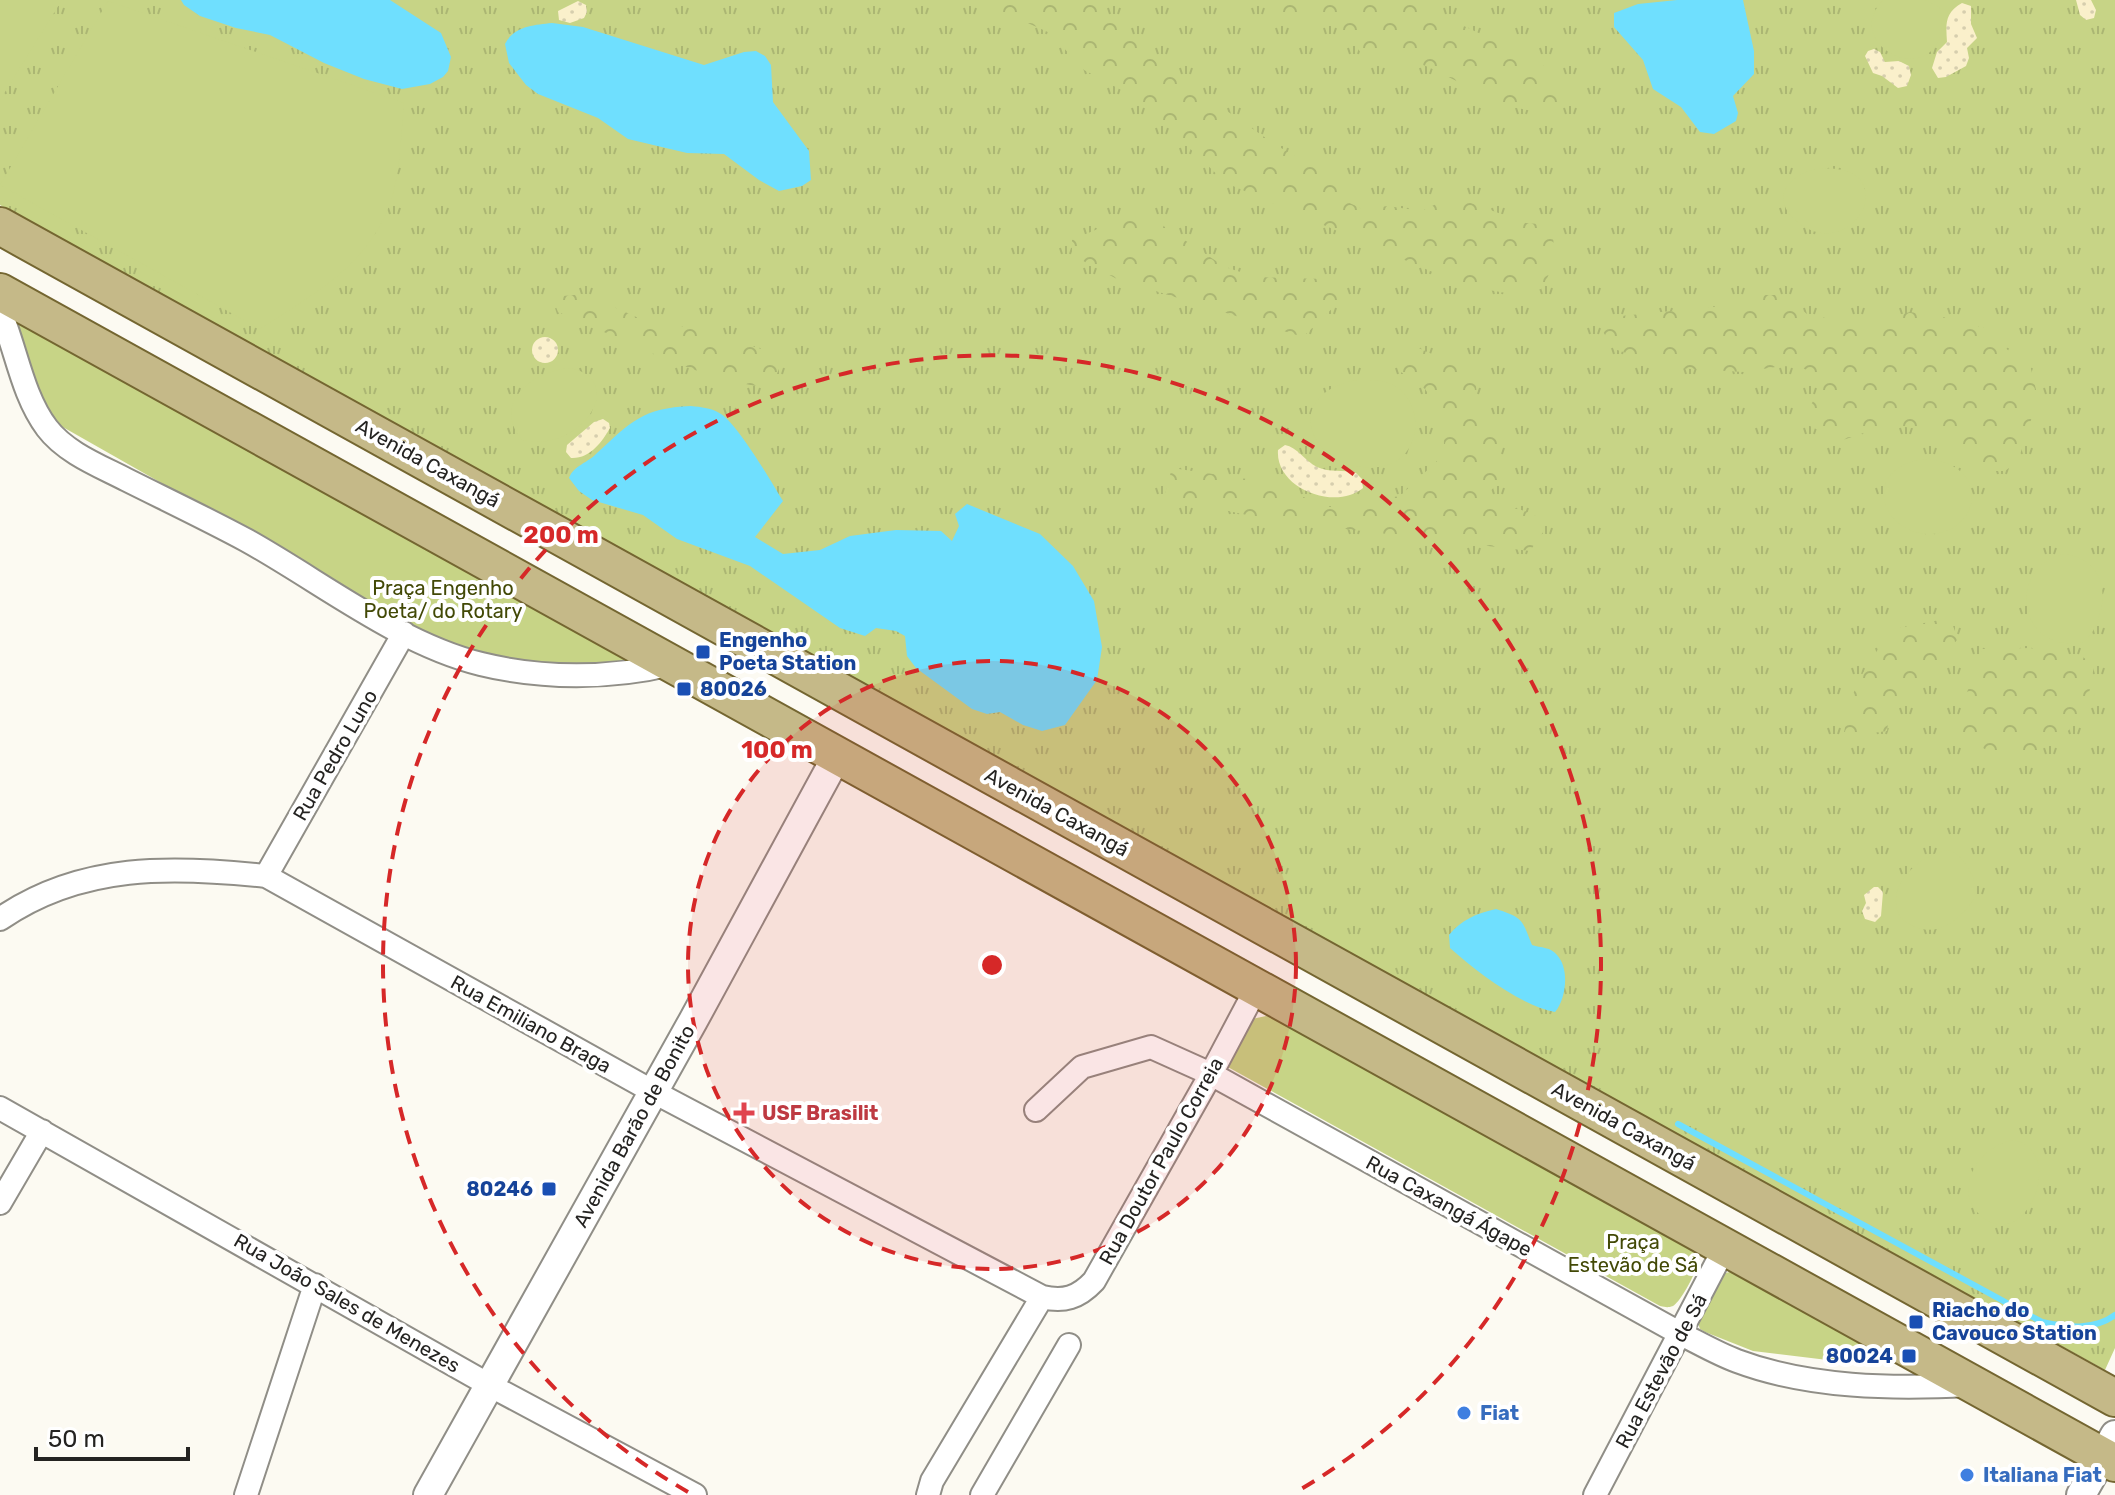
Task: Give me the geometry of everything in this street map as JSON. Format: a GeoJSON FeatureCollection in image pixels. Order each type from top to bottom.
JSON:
{"type":"FeatureCollection","features":[{"type":"Feature","properties":{"kind":"main road","name":"Avenida Caxangá"},"geometry":{"type":"LineString","coordinates":[[0,226],[2115,1398]]}},
{"type":"Feature","properties":{"kind":"main road"},"geometry":{"type":"LineString","coordinates":[[0,292],[1975,1385],[2111,1452]]}},
{"type":"Feature","properties":{"kind":"street"},"geometry":{"type":"LineString","coordinates":[[0,311],[31,401],[48,429],[78,455],[245,540],[404,633],[437,650],[480,664],[527,673],[634,673],[672,664]]}},
{"type":"Feature","properties":{"kind":"street","name":"Rua Pedro Luno"},"geometry":{"type":"LineString","coordinates":[[266,876],[404,633]]}},
{"type":"Feature","properties":{"kind":"street","name":"Avenida Barão de Bonito"},"geometry":{"type":"LineString","coordinates":[[428,1495],[837,756]]}},
{"type":"Feature","properties":{"kind":"street","name":"Rua Emiliano Braga"},"geometry":{"type":"LineString","coordinates":[[0,919],[72,883],[137,870],[197,869],[266,876],[652,1091],[1042,1297]]}},
{"type":"Feature","properties":{"kind":"street","name":"Rua Doutor Paulo Correia"},"geometry":{"type":"LineString","coordinates":[[1042,1297],[1058,1301],[1069,1299],[1087,1289],[1094,1281],[1256,989]]}},
{"type":"Feature","properties":{"kind":"street","name":"Rua Caxangá Ágape"},"geometry":{"type":"LineString","coordinates":[[1036,1110],[1082,1067],[1151,1047],[1211,1074],[1681,1334],[1737,1361],[1790,1375],[1852,1385],[1921,1388],[1975,1385]]}},
{"type":"Feature","properties":{"kind":"street","name":"Rua João Sales de Menezes"},"geometry":{"type":"LineString","coordinates":[[0,1108],[491,1386],[695,1495]]}},
{"type":"Feature","properties":{"kind":"street"},"geometry":{"type":"LineString","coordinates":[[0,1203],[42,1131]]}},
{"type":"Feature","properties":{"kind":"street","name":"Rua Estevão de Sá"},"geometry":{"type":"LineString","coordinates":[[1595,1495],[1725,1247]]}},
{"type":"Feature","properties":{"kind":"street"},"geometry":{"type":"LineString","coordinates":[[246,1495],[315,1285]]}},
{"type":"Feature","properties":{"kind":"street"},"geometry":{"type":"LineString","coordinates":[[928,1495],[932,1481],[1042,1297]]}},
{"type":"Feature","properties":{"kind":"street"},"geometry":{"type":"LineString","coordinates":[[982,1495],[1069,1345]]}},
{"type":"Feature","properties":{"kind":"street"},"geometry":{"type":"LineString","coordinates":[[2081,1495],[2111,1452]]}},
{"type":"Feature","properties":{"kind":"green space"},"geometry":{"type":"Polygon","coordinates":[[[0,0],[2115,0],[2115,1348],[2105,1370],[1102,816],[253,354],[0,205],[0,0]]]}},
{"type":"Feature","properties":{"kind":"green space"},"geometry":{"type":"Polygon","coordinates":[[[0,0],[62,0],[0,100],[0,0]]]}},
{"type":"Feature","properties":{"kind":"green space"},"geometry":{"type":"Polygon","coordinates":[[[977,0],[1088,0],[1122,24],[1156,62],[1276,145],[1336,180],[1345,201],[1365,210],[1387,206],[1422,211],[1452,196],[1526,223],[1551,225],[1554,258],[1550,273],[1541,289],[1518,295],[1465,286],[1226,183],[1138,99],[1084,70],[1050,33],[977,0]]]}},
{"type":"Feature","properties":{"kind":"green space"},"geometry":{"type":"Polygon","coordinates":[[[1267,0],[1403,0],[1415,3],[1538,61],[1561,82],[1561,98],[1552,111],[1515,107],[1412,61],[1362,54],[1335,26],[1283,15],[1267,0]]]}},
{"type":"Feature","properties":{"kind":"green space"},"geometry":{"type":"Polygon","coordinates":[[[1883,0],[1925,0],[1939,7],[1941,31],[1930,52],[1917,58],[1903,58],[1878,43],[1872,30],[1873,16],[1883,0]]]}},
{"type":"Feature","properties":{"kind":"green space"},"geometry":{"type":"Polygon","coordinates":[[[108,1],[404,103],[394,190],[373,236],[342,272],[260,329],[0,185],[108,1]]]}},
{"type":"Feature","properties":{"kind":"green space"},"geometry":{"type":"Polygon","coordinates":[[[1820,168],[1848,172],[1864,186],[1866,199],[1862,211],[1854,222],[1842,230],[1827,233],[1811,230],[1794,219],[1787,210],[1784,193],[1788,186],[1802,174],[1820,168]]]}},
{"type":"Feature","properties":{"kind":"green space"},"geometry":{"type":"Polygon","coordinates":[[[1150,217],[1225,267],[1256,277],[1325,279],[1345,296],[1303,337],[1117,279],[1072,255],[1072,240],[1116,221],[1150,217]]]}},
{"type":"Feature","properties":{"kind":"green space"},"geometry":{"type":"Polygon","coordinates":[[[585,294],[643,320],[706,330],[784,357],[771,388],[716,377],[662,358],[558,312],[552,297],[585,294]]]}},
{"type":"Feature","properties":{"kind":"green space"},"geometry":{"type":"Polygon","coordinates":[[[1766,295],[1785,295],[1808,315],[1849,322],[1881,320],[1910,312],[2000,332],[2005,348],[2030,365],[2038,398],[2018,461],[2005,471],[1989,471],[1940,431],[1887,425],[1840,441],[1806,424],[1819,390],[1815,373],[1799,367],[1782,366],[1744,372],[1673,368],[1614,349],[1600,327],[1611,317],[1731,305],[1766,295]]]}},
{"type":"Feature","properties":{"kind":"green space","name":"Praça Engenho Poeta/ do Rotary"},"geometry":{"type":"Polygon","coordinates":[[[18,322],[628,661],[574,665],[518,660],[465,648],[415,627],[61,426],[51,416],[37,392],[18,322]]]}},
{"type":"Feature","properties":{"kind":"green space"},"geometry":{"type":"Polygon","coordinates":[[[1412,345],[1476,374],[1483,417],[1503,437],[1497,484],[1483,499],[1486,506],[1520,510],[1540,519],[1543,532],[1530,551],[1270,520],[1164,497],[1172,468],[1261,481],[1330,507],[1400,496],[1438,460],[1444,446],[1443,416],[1425,389],[1398,370],[1412,345]]]}},
{"type":"Feature","properties":{"kind":"green space"},"geometry":{"type":"Polygon","coordinates":[[[570,368],[587,375],[596,386],[596,400],[590,414],[579,427],[563,436],[543,441],[522,440],[511,414],[520,391],[543,375],[570,368]]]}},
{"type":"Feature","properties":{"kind":"green space"},"geometry":{"type":"Polygon","coordinates":[[[1357,380],[1389,383],[1404,393],[1411,404],[1415,429],[1406,452],[1397,461],[1384,466],[1360,467],[1340,461],[1324,449],[1314,434],[1311,418],[1316,402],[1331,389],[1357,380]]]}},
{"type":"Feature","properties":{"kind":"green space"},"geometry":{"type":"Polygon","coordinates":[[[1924,459],[1945,463],[1960,471],[1969,483],[1972,496],[1962,521],[1949,530],[1932,534],[1914,532],[1900,524],[1890,514],[1884,501],[1885,487],[1891,475],[1904,465],[1924,459]]]}},
{"type":"Feature","properties":{"kind":"green space"},"geometry":{"type":"Polygon","coordinates":[[[2064,554],[2087,562],[2094,569],[2102,588],[2101,611],[2095,628],[2083,642],[2058,642],[2048,638],[2034,625],[2029,614],[2027,591],[2030,581],[2043,564],[2064,554]]]}},
{"type":"Feature","properties":{"kind":"green space"},"geometry":{"type":"Polygon","coordinates":[[[1950,618],[1958,639],[1889,716],[1887,731],[1843,737],[1858,681],[1880,646],[1898,628],[1950,618]]]}},
{"type":"Feature","properties":{"kind":"green space"},"geometry":{"type":"Polygon","coordinates":[[[2030,648],[2083,657],[2094,666],[2088,699],[2069,730],[2028,759],[1996,756],[1954,730],[1982,649],[2030,648]]]}},
{"type":"Feature","properties":{"kind":"green space"},"geometry":{"type":"Polygon","coordinates":[[[1947,850],[1968,867],[1977,894],[1965,911],[1950,924],[1932,930],[1911,925],[1898,912],[1896,901],[1902,881],[1918,864],[1947,850]]]}},
{"type":"Feature","properties":{"kind":"green space","name":"Praça Estevão de Sá"},"geometry":{"type":"Polygon","coordinates":[[[1275,1018],[1695,1250],[1700,1255],[1699,1260],[1681,1297],[1673,1306],[1660,1306],[1226,1066],[1252,1019],[1275,1018]]]}},
{"type":"Feature","properties":{"kind":"green space"},"geometry":{"type":"Polygon","coordinates":[[[2014,1140],[2030,1149],[2038,1163],[2039,1181],[2034,1199],[2024,1214],[2010,1223],[1995,1224],[1978,1213],[1971,1202],[1968,1190],[1970,1179],[1982,1157],[2002,1143],[2014,1140]]]}},
{"type":"Feature","properties":{"kind":"green space","name":"Praça Estevão de Sá"},"geometry":{"type":"Polygon","coordinates":[[[1730,1272],[1882,1354],[1882,1364],[1877,1366],[1753,1351],[1700,1329],[1696,1317],[1720,1274],[1730,1272]]]}},
{"type":"Feature","properties":{"kind":"sand"},"geometry":{"type":"Polygon","coordinates":[[[2076,0],[2091,0],[2096,10],[2094,18],[2086,20],[2080,15],[2076,0]]]}},
{"type":"Feature","properties":{"kind":"sand"},"geometry":{"type":"Polygon","coordinates":[[[578,1],[586,5],[584,18],[570,23],[559,20],[558,11],[578,1]]]}},
{"type":"Feature","properties":{"kind":"sand"},"geometry":{"type":"Polygon","coordinates":[[[1962,3],[1971,6],[1971,24],[1977,38],[1967,48],[1969,58],[1966,66],[1938,78],[1932,68],[1937,52],[1947,42],[1949,15],[1962,3]]]}},
{"type":"Feature","properties":{"kind":"sand"},"geometry":{"type":"Polygon","coordinates":[[[1874,49],[1880,52],[1885,62],[1899,61],[1909,66],[1911,75],[1907,86],[1898,88],[1873,73],[1865,56],[1874,49]]]}},
{"type":"Feature","properties":{"kind":"sand"},"geometry":{"type":"Polygon","coordinates":[[[545,337],[554,341],[558,350],[554,359],[545,363],[536,359],[532,350],[536,341],[545,337]]]}},
{"type":"Feature","properties":{"kind":"sand"},"geometry":{"type":"Polygon","coordinates":[[[603,419],[610,428],[599,444],[584,456],[571,458],[566,452],[567,445],[594,422],[603,419]]]}},
{"type":"Feature","properties":{"kind":"sand"},"geometry":{"type":"Polygon","coordinates":[[[1285,445],[1317,467],[1356,473],[1362,479],[1363,488],[1351,495],[1338,497],[1309,492],[1296,485],[1286,476],[1280,464],[1278,450],[1285,445]]]}},
{"type":"Feature","properties":{"kind":"sand"},"geometry":{"type":"Polygon","coordinates":[[[1874,887],[1883,892],[1881,916],[1875,922],[1865,919],[1862,911],[1866,903],[1864,895],[1874,887]]]}},
{"type":"Feature","properties":{"kind":"water"},"geometry":{"type":"Polygon","coordinates":[[[181,0],[390,0],[441,33],[451,57],[448,71],[430,84],[402,89],[364,79],[324,63],[270,35],[200,16],[181,0]]]}},
{"type":"Feature","properties":{"kind":"water"},"geometry":{"type":"Polygon","coordinates":[[[1677,0],[1743,0],[1754,51],[1754,74],[1733,96],[1738,113],[1736,121],[1714,134],[1700,132],[1681,107],[1653,89],[1643,60],[1614,27],[1614,13],[1638,4],[1677,0]]]}},
{"type":"Feature","properties":{"kind":"water"},"geometry":{"type":"Polygon","coordinates":[[[552,23],[583,27],[704,65],[744,52],[756,51],[765,56],[771,65],[773,102],[809,151],[811,180],[802,186],[779,191],[724,154],[687,153],[628,139],[598,118],[538,94],[526,85],[509,63],[505,44],[519,30],[552,23]]]}},
{"type":"Feature","properties":{"kind":"water"},"geometry":{"type":"Polygon","coordinates":[[[691,406],[714,410],[728,420],[771,481],[783,501],[755,537],[783,554],[820,550],[850,536],[896,530],[941,531],[952,541],[959,526],[955,514],[967,504],[1040,534],[1073,566],[1094,601],[1102,647],[1097,680],[1065,725],[1042,731],[1000,712],[987,714],[972,709],[916,668],[907,656],[905,636],[896,631],[876,628],[865,636],[840,628],[750,566],[677,539],[643,515],[592,500],[579,491],[569,478],[578,467],[638,419],[660,410],[691,406]]]}},
{"type":"Feature","properties":{"kind":"water"},"geometry":{"type":"Polygon","coordinates":[[[1496,909],[1517,918],[1524,925],[1532,945],[1552,950],[1561,961],[1565,984],[1562,1000],[1555,1012],[1514,995],[1450,948],[1449,935],[1459,925],[1476,915],[1496,909]]]}},
{"type":"Feature","properties":{"kind":"waterway"},"geometry":{"type":"LineString","coordinates":[[1678,1124],[2042,1322],[2089,1326],[2115,1315]]}},
{"type":"Feature","properties":{"kind":"place","name":"Engenho Poeta Station"},"geometry":{"type":"Point","coordinates":[703,652]}},
{"type":"Feature","properties":{"kind":"place","name":"80026"},"geometry":{"type":"Point","coordinates":[684,689]}},
{"type":"Feature","properties":{"kind":"place","name":"USF Brasilit"},"geometry":{"type":"Point","coordinates":[744,1113]}},
{"type":"Feature","properties":{"kind":"place","name":"80246"},"geometry":{"type":"Point","coordinates":[549,1189]}},
{"type":"Feature","properties":{"kind":"place","name":"Riacho do Cavouco Station"},"geometry":{"type":"Point","coordinates":[1916,1322]}},
{"type":"Feature","properties":{"kind":"place","name":"80024"},"geometry":{"type":"Point","coordinates":[1909,1356]}},
{"type":"Feature","properties":{"kind":"place","name":"Fiat"},"geometry":{"type":"Point","coordinates":[1464,1413]}},
{"type":"Feature","properties":{"kind":"place","name":"Italiana Fiat"},"geometry":{"type":"Point","coordinates":[1967,1475]}}]}
